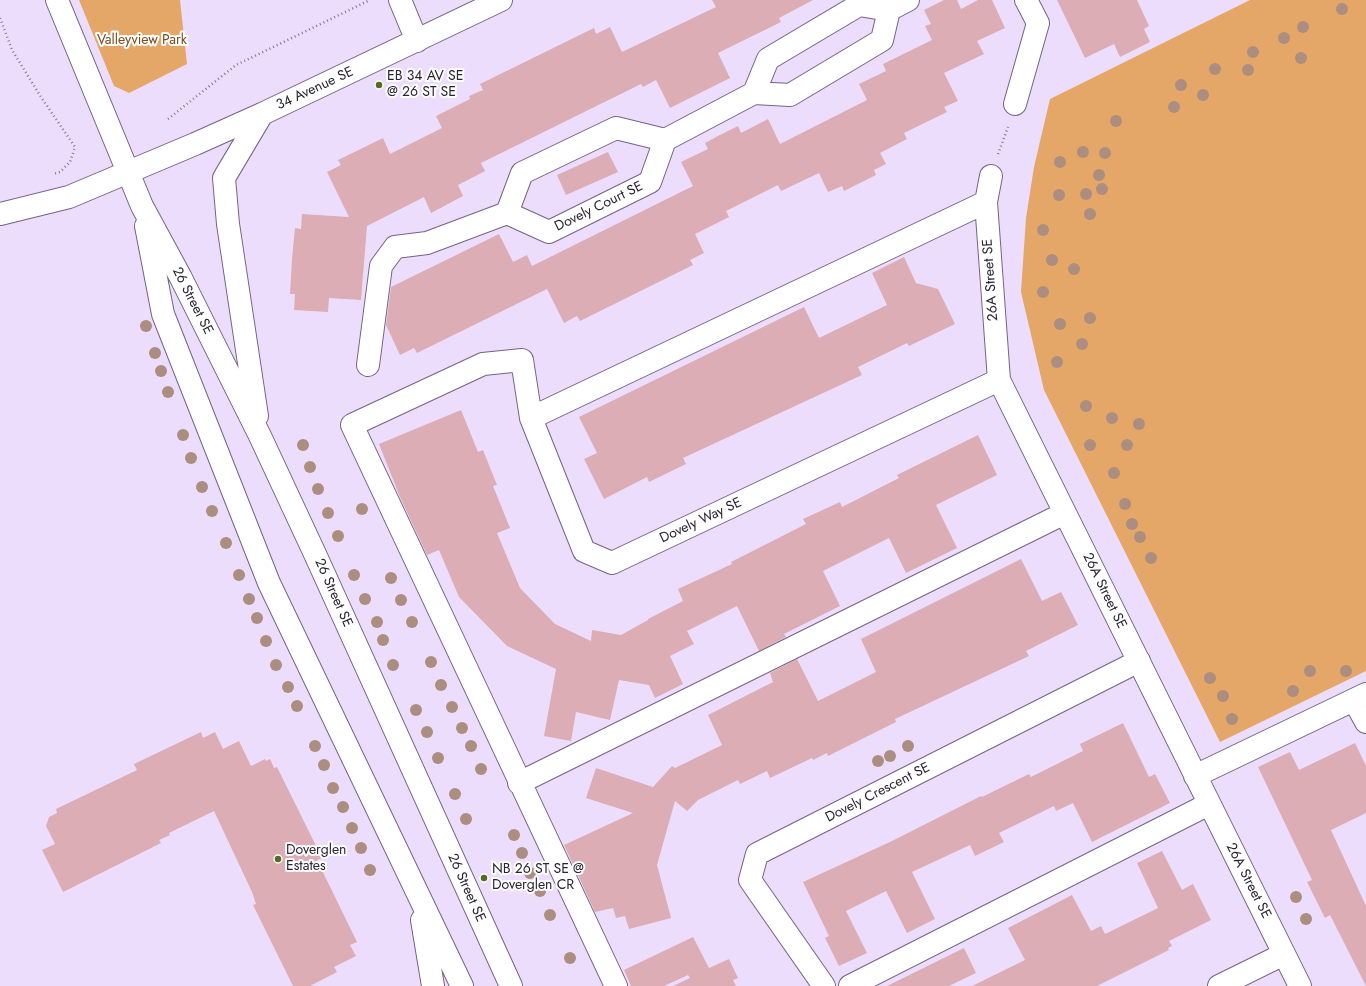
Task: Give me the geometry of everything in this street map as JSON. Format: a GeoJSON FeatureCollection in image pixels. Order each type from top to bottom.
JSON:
{"type":"FeatureCollection","features":[{"type":"Feature","properties":{"kind":"street","name":"26 Street SE"},"geometry":{"type":"LineString","coordinates":[[57,0],[142,206],[181,278],[260,436],[511,986]]}},
{"type":"Feature","properties":{"kind":"street"},"geometry":{"type":"LineString","coordinates":[[400,0],[417,40]]}},
{"type":"Feature","properties":{"kind":"street","name":"34 Avenue SE"},"geometry":{"type":"LineString","coordinates":[[0,214],[69,197],[262,114],[501,0]]}},
{"type":"Feature","properties":{"kind":"street"},"geometry":{"type":"LineString","coordinates":[[754,93],[768,59],[859,6],[889,10],[908,0]]}},
{"type":"Feature","properties":{"kind":"street"},"geometry":{"type":"LineString","coordinates":[[1015,104],[1038,23],[1026,0]]}},
{"type":"Feature","properties":{"kind":"street"},"geometry":{"type":"LineString","coordinates":[[368,365],[381,266],[395,246],[427,243],[507,213],[522,173],[616,128],[665,140],[754,93],[790,95],[882,40],[889,10]]}},
{"type":"Feature","properties":{"kind":"street"},"geometry":{"type":"LineString","coordinates":[[260,436],[228,224],[224,178],[262,114]]}},
{"type":"Feature","properties":{"kind":"street","name":"Dovely Court SE"},"geometry":{"type":"LineString","coordinates":[[507,213],[549,232],[650,182],[665,140]]}},
{"type":"Feature","properties":{"kind":"street","name":"26A Street SE"},"geometry":{"type":"LineString","coordinates":[[991,176],[986,202],[999,380],[1300,986]]}},
{"type":"Feature","properties":{"kind":"street"},"geometry":{"type":"LineString","coordinates":[[531,418],[986,202]]}},
{"type":"Feature","properties":{"kind":"street","name":"26 Street SE"},"geometry":{"type":"LineString","coordinates":[[142,206],[163,314],[261,561],[462,986]]}},
{"type":"Feature","properties":{"kind":"street","name":"Dovely Way SE"},"geometry":{"type":"LineString","coordinates":[[519,783],[352,425],[484,364],[522,360],[531,418],[584,551],[612,563],[999,380]]}},
{"type":"Feature","properties":{"kind":"street"},"geometry":{"type":"LineString","coordinates":[[616,986],[519,783],[1065,513]]}},
{"type":"Feature","properties":{"kind":"street","name":"Dovely Crescent SE"},"geometry":{"type":"LineString","coordinates":[[824,986],[750,880],[757,854],[1139,661]]}},
{"type":"Feature","properties":{"kind":"street"},"geometry":{"type":"LineString","coordinates":[[1195,776],[1360,697],[1366,722]]}},
{"type":"Feature","properties":{"kind":"street"},"geometry":{"type":"LineString","coordinates":[[850,986],[1209,804]]}},
{"type":"Feature","properties":{"kind":"street"},"geometry":{"type":"LineString","coordinates":[[418,895],[433,986]]}},
{"type":"Feature","properties":{"kind":"street"},"geometry":{"type":"LineString","coordinates":[[1219,986],[1284,954]]}},
{"type":"Feature","properties":{"kind":"path"},"geometry":{"type":"LineString","coordinates":[[168,119],[236,65],[370,0]]}},
{"type":"Feature","properties":{"kind":"path"},"geometry":{"type":"LineString","coordinates":[[0,18],[12,50],[41,98],[75,147],[70,162]]}},
{"type":"Feature","properties":{"kind":"path"},"geometry":{"type":"LineString","coordinates":[[991,176],[1015,104]]}},
{"type":"Feature","properties":{"kind":"green space","name":"Valleyview Park"},"geometry":{"type":"Polygon","coordinates":[[[79,0],[180,0],[187,64],[129,93],[114,86],[79,0]]]}},
{"type":"Feature","properties":{"kind":"green space"},"geometry":{"type":"Polygon","coordinates":[[[1250,0],[1366,0],[1366,671],[1220,742],[1044,390],[1021,292],[1026,218],[1034,167],[1050,99],[1250,0]]]}},
{"type":"Feature","properties":{"kind":"building"},"geometry":{"type":"Polygon","coordinates":[[[712,0],[813,0],[779,18],[781,22],[718,53],[730,78],[670,108],[656,80],[643,87],[641,84],[481,163],[485,171],[458,185],[463,196],[431,213],[424,197],[367,226],[361,300],[329,298],[328,312],[294,310],[295,294],[290,294],[292,259],[295,228],[301,229],[302,214],[349,217],[327,172],[341,165],[338,160],[383,138],[390,154],[442,128],[436,116],[470,99],[469,96],[483,90],[480,84],[594,28],[596,34],[610,27],[622,52],[716,7],[712,0]]]}},
{"type":"Feature","properties":{"kind":"building"},"geometry":{"type":"Polygon","coordinates":[[[944,0],[957,0],[961,9],[978,0],[992,0],[1005,28],[977,41],[984,54],[944,73],[958,101],[944,107],[947,112],[904,133],[907,139],[880,153],[886,164],[874,170],[876,175],[844,191],[842,186],[828,192],[819,173],[781,191],[778,185],[726,211],[729,217],[695,234],[704,253],[690,260],[693,265],[580,321],[577,316],[564,323],[547,289],[417,353],[414,348],[400,355],[386,325],[391,287],[499,234],[513,262],[527,255],[532,266],[693,186],[681,162],[708,149],[705,143],[738,126],[741,133],[768,119],[780,144],[867,100],[859,84],[886,71],[883,64],[932,40],[925,26],[931,24],[924,10],[944,0]]]}},
{"type":"Feature","properties":{"kind":"building"},"geometry":{"type":"Polygon","coordinates":[[[1057,0],[1137,0],[1149,26],[1144,29],[1150,42],[1120,57],[1114,44],[1085,58],[1057,0]]]}},
{"type":"Feature","properties":{"kind":"building"},"geometry":{"type":"Polygon","coordinates":[[[608,152],[618,172],[566,195],[557,175],[608,152]]]}},
{"type":"Feature","properties":{"kind":"building"},"geometry":{"type":"Polygon","coordinates":[[[904,257],[916,283],[938,289],[955,324],[909,346],[907,343],[858,367],[862,375],[683,458],[686,464],[649,482],[647,477],[604,499],[584,459],[597,453],[579,417],[804,307],[819,338],[887,305],[872,273],[904,257]]]}},
{"type":"Feature","properties":{"kind":"building"},"geometry":{"type":"Polygon","coordinates":[[[461,410],[478,452],[483,450],[497,485],[493,486],[510,528],[497,533],[520,588],[555,624],[591,641],[592,630],[621,635],[683,601],[678,589],[732,564],[731,562],[806,524],[803,519],[840,502],[842,507],[899,478],[897,475],[978,435],[997,475],[936,505],[957,548],[906,573],[889,538],[823,571],[840,606],[784,634],[786,637],[759,651],[737,606],[687,631],[694,644],[670,656],[683,684],[655,698],[649,685],[619,680],[610,720],[576,712],[571,741],[544,736],[556,669],[507,646],[459,597],[439,550],[427,555],[400,497],[379,444],[461,410]]]}},
{"type":"Feature","properties":{"kind":"building"},"geometry":{"type":"Polygon","coordinates":[[[1021,559],[1042,601],[1061,592],[1078,625],[1026,651],[1029,656],[895,719],[896,722],[828,756],[827,753],[813,760],[812,758],[770,778],[767,771],[740,784],[738,780],[698,800],[687,811],[675,801],[657,865],[671,918],[629,929],[625,916],[616,918],[613,908],[595,912],[564,845],[633,813],[586,798],[596,768],[653,787],[672,766],[675,768],[722,745],[708,715],[773,682],[770,673],[797,659],[818,701],[876,672],[861,639],[1021,559]]]}},
{"type":"Feature","properties":{"kind":"building"},"geometry":{"type":"Polygon","coordinates":[[[1123,723],[1149,777],[1155,774],[1170,803],[1092,842],[1073,803],[1056,811],[1054,806],[999,833],[1004,842],[975,856],[970,845],[912,872],[935,919],[907,933],[886,891],[846,911],[867,953],[839,966],[825,938],[829,936],[803,882],[892,841],[981,796],[982,797],[1029,774],[1031,777],[1083,751],[1080,744],[1123,723]]]}},
{"type":"Feature","properties":{"kind":"building","name":"Doverglen Estates"},"geometry":{"type":"Polygon","coordinates":[[[201,732],[203,738],[215,732],[223,749],[239,741],[251,766],[265,759],[266,761],[270,759],[274,768],[277,767],[322,858],[317,860],[357,942],[350,945],[356,956],[334,967],[337,972],[310,986],[293,986],[253,905],[256,904],[252,892],[214,811],[169,833],[170,835],[159,840],[161,843],[63,892],[42,850],[55,844],[46,826],[49,817],[57,813],[56,809],[137,770],[134,764],[201,732]]]}},
{"type":"Feature","properties":{"kind":"building"},"geometry":{"type":"Polygon","coordinates":[[[1355,743],[1366,766],[1366,813],[1331,830],[1366,906],[1366,986],[1330,915],[1325,918],[1307,882],[1312,880],[1258,767],[1290,752],[1299,770],[1355,743]]]}},
{"type":"Feature","properties":{"kind":"building"},"geometry":{"type":"Polygon","coordinates":[[[1162,851],[1182,890],[1193,884],[1211,920],[1169,941],[1172,946],[1168,948],[1169,950],[1097,986],[972,986],[1025,960],[1008,928],[1072,895],[1091,931],[1101,926],[1105,934],[1158,908],[1137,863],[1162,851]]]}},
{"type":"Feature","properties":{"kind":"building"},"geometry":{"type":"Polygon","coordinates":[[[693,937],[709,968],[729,959],[738,978],[733,980],[736,986],[673,986],[690,978],[688,975],[664,986],[631,986],[624,970],[693,937]]]}},
{"type":"Feature","properties":{"kind":"building"},"geometry":{"type":"Polygon","coordinates":[[[964,948],[976,973],[949,986],[887,986],[964,948]]]}},
{"type":"Feature","properties":{"kind":"place","name":"EB 34 AV SE @ 26 ST SE"},"geometry":{"type":"Point","coordinates":[379,85]}},
{"type":"Feature","properties":{"kind":"place","name":"Doverglen Estates"},"geometry":{"type":"Point","coordinates":[278,859]}},
{"type":"Feature","properties":{"kind":"place","name":"NB 26 ST SE @ Doverglen CR"},"geometry":{"type":"Point","coordinates":[484,878]}}]}
